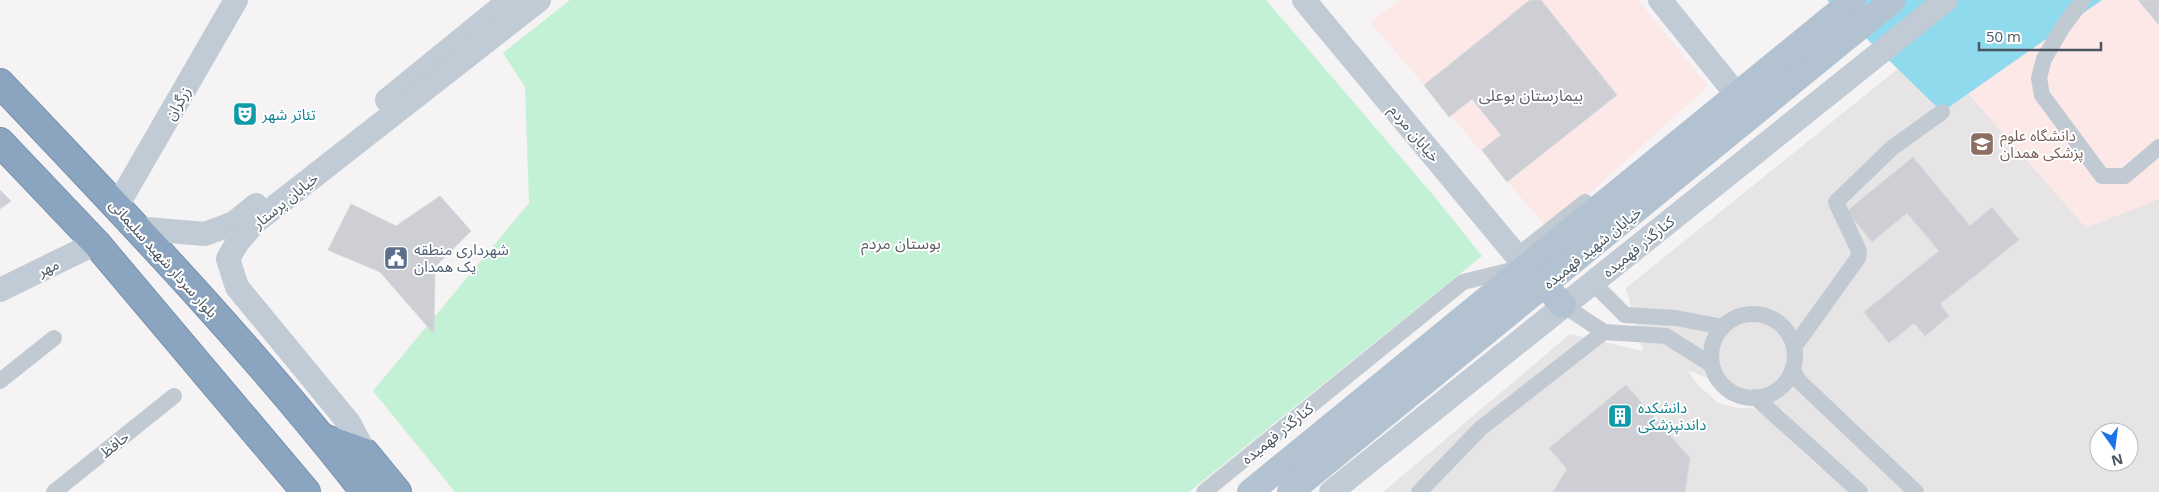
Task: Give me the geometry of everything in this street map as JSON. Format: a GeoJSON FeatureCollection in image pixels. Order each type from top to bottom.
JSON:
{"type":"FeatureCollection","features":[{"type":"Feature","properties":{"kind":"highway","name":"بلوار سردار شهید سلیمانی"},"geometry":{"type":"LineString","coordinates":[[0,83],[188,282],[323,438],[365,492]]}},
{"type":"Feature","properties":{"kind":"highway"},"geometry":{"type":"LineString","coordinates":[[0,142],[96,244],[305,491]]}},
{"type":"Feature","properties":{"kind":"highway"},"geometry":{"type":"LineString","coordinates":[[323,438],[365,453],[397,492]]}},
{"type":"Feature","properties":{"kind":"main road","name":"خیابان شهید فهمیده"},"geometry":{"type":"LineString","coordinates":[[1250,492],[1521,261],[1734,91],[1853,0]]}},
{"type":"Feature","properties":{"kind":"main road","name":"خیابان شهید فهمیده"},"geometry":{"type":"LineString","coordinates":[[1290,492],[1545,286],[1893,0]]}},
{"type":"Feature","properties":{"kind":"main road"},"geometry":{"type":"LineString","coordinates":[[1545,286],[1563,305]]}},
{"type":"Feature","properties":{"kind":"street","name":"زرگران"},"geometry":{"type":"LineString","coordinates":[[117,206],[236,0]]}},
{"type":"Feature","properties":{"kind":"street","name":"خیابان پرستار"},"geometry":{"type":"LineString","coordinates":[[135,228],[205,234],[234,223],[510,0]]}},
{"type":"Feature","properties":{"kind":"street","name":"خیابان پرستار"},"geometry":{"type":"LineString","coordinates":[[365,453],[349,423],[236,287],[228,259],[237,242],[254,223],[539,0]]}},
{"type":"Feature","properties":{"kind":"street","name":"خیابان مردم"},"geometry":{"type":"LineString","coordinates":[[1304,0],[1521,261]]}},
{"type":"Feature","properties":{"kind":"street","name":"کنارگذر فهمیده"},"geometry":{"type":"LineString","coordinates":[[1331,492],[1946,0]]}},
{"type":"Feature","properties":{"kind":"street"},"geometry":{"type":"LineString","coordinates":[[2083,0],[2062,28],[2044,59],[2039,78],[2042,95],[2102,176],[2125,176],[2159,147]]}},
{"type":"Feature","properties":{"kind":"street"},"geometry":{"type":"LineString","coordinates":[[1666,2],[1734,91]]}},
{"type":"Feature","properties":{"kind":"street"},"geometry":{"type":"LineString","coordinates":[[1794,347],[1858,258],[1859,251],[1836,202],[1892,148],[1942,112]]}},
{"type":"Feature","properties":{"kind":"street","name":"مهر"},"geometry":{"type":"LineString","coordinates":[[0,290],[96,244]]}},
{"type":"Feature","properties":{"kind":"street","name":"کنارگذر فهمیده"},"geometry":{"type":"LineString","coordinates":[[1204,492],[1463,282],[1521,261]]}},
{"type":"Feature","properties":{"kind":"street"},"geometry":{"type":"LineString","coordinates":[[1592,282],[1625,315],[1676,318],[1723,327]]}},
{"type":"Feature","properties":{"kind":"street"},"geometry":{"type":"LineString","coordinates":[[1563,305],[1604,332],[1666,336],[1712,365]]}},
{"type":"Feature","properties":{"kind":"street"},"geometry":{"type":"LineString","coordinates":[[1758,314],[1770,318],[1781,325],[1789,335],[1794,347],[1792,370],[1778,389],[1767,395],[1755,397],[1732,392],[1716,376],[1712,365],[1713,344],[1723,327],[1739,316],[1758,314]]}},
{"type":"Feature","properties":{"kind":"street"},"geometry":{"type":"LineString","coordinates":[[1418,492],[1481,428],[1604,332]]}},
{"type":"Feature","properties":{"kind":"street"},"geometry":{"type":"LineString","coordinates":[[0,381],[54,338]]}},
{"type":"Feature","properties":{"kind":"street"},"geometry":{"type":"LineString","coordinates":[[1792,370],[1800,382],[1916,492]]}},
{"type":"Feature","properties":{"kind":"street","name":"حافظ"},"geometry":{"type":"LineString","coordinates":[[54,492],[174,396]]}},
{"type":"Feature","properties":{"kind":"street"},"geometry":{"type":"LineString","coordinates":[[1755,397],[1860,492]]}},
{"type":"Feature","properties":{"kind":"shaded area"},"geometry":{"type":"Polygon","coordinates":[[[1400,0],[1638,0],[1708,86],[1549,230],[1370,22],[1400,0]]]}},
{"type":"Feature","properties":{"kind":"shaded area","name":"دانشگاه علوم پزشکی همدان"},"geometry":{"type":"Polygon","coordinates":[[[1983,0],[2159,0],[2159,492],[1383,492],[1570,334],[1643,351],[1626,288],[1983,0]],[[1688,370],[1697,384],[1718,403],[1738,408],[1752,408],[1762,412],[1822,470],[1784,411],[1688,370]]]}},
{"type":"Feature","properties":{"kind":"shaded area"},"geometry":{"type":"Polygon","coordinates":[[[2026,0],[2159,0],[2159,199],[2086,228],[1943,65],[2026,0]]]}},
{"type":"Feature","properties":{"kind":"green space","name":"بوستان مردم"},"geometry":{"type":"Polygon","coordinates":[[[570,0],[1266,0],[1434,196],[1482,256],[1189,492],[455,492],[373,391],[529,203],[525,87],[503,53],[570,0]]]}},
{"type":"Feature","properties":{"kind":"water"},"geometry":{"type":"Polygon","coordinates":[[[1827,0],[2102,0],[1942,112],[1827,0]]]}},
{"type":"Feature","properties":{"kind":"building"},"geometry":{"type":"Polygon","coordinates":[[[1530,0],[1541,0],[1617,95],[1507,182],[1482,150],[1501,135],[1472,99],[1449,117],[1424,85],[1530,0]]]}},
{"type":"Feature","properties":{"kind":"building"},"geometry":{"type":"Polygon","coordinates":[[[2138,0],[2159,0],[2159,25],[2138,0]]]}},
{"type":"Feature","properties":{"kind":"building"},"geometry":{"type":"Polygon","coordinates":[[[1913,157],[1970,226],[1992,207],[2019,240],[1940,304],[1949,316],[1925,336],[1914,323],[1889,343],[1864,312],[1939,251],[1907,213],[1872,242],[1847,211],[1913,157]]]}},
{"type":"Feature","properties":{"kind":"building"},"geometry":{"type":"Polygon","coordinates":[[[0,190],[11,201],[0,209],[0,190]]]}},
{"type":"Feature","properties":{"kind":"building","name":"شهرداری منطقه یک همدان"},"geometry":{"type":"Polygon","coordinates":[[[440,196],[471,231],[435,267],[434,334],[380,272],[328,250],[351,204],[396,226],[440,196]]]}},
{"type":"Feature","properties":{"kind":"building","name":"دانشکده داندنپزشکی"},"geometry":{"type":"Polygon","coordinates":[[[1626,385],[1690,458],[1685,492],[1553,492],[1567,469],[1549,448],[1626,385]]]}},
{"type":"Feature","properties":{"kind":"place","name":"تئاتر شهر"},"geometry":{"type":"Point","coordinates":[245,114]}},
{"type":"Feature","properties":{"kind":"place","name":"دانشگاه علوم پزشکی همدان"},"geometry":{"type":"Point","coordinates":[1982,144]}},
{"type":"Feature","properties":{"kind":"place","name":"شهرداری منطقه یک همدان"},"geometry":{"type":"Point","coordinates":[396,258]}},
{"type":"Feature","properties":{"kind":"place","name":"دانشکده داندنپزشکی"},"geometry":{"type":"Point","coordinates":[1620,416]}},
{"type":"Feature","properties":{"kind":"district","name":"بیمارستان بوعلی"},"geometry":{"type":"Point","coordinates":[1531,95]}},
{"type":"Feature","properties":{"kind":"district","name":"بوستان مردم"},"geometry":{"type":"Point","coordinates":[901,243]}}]}
